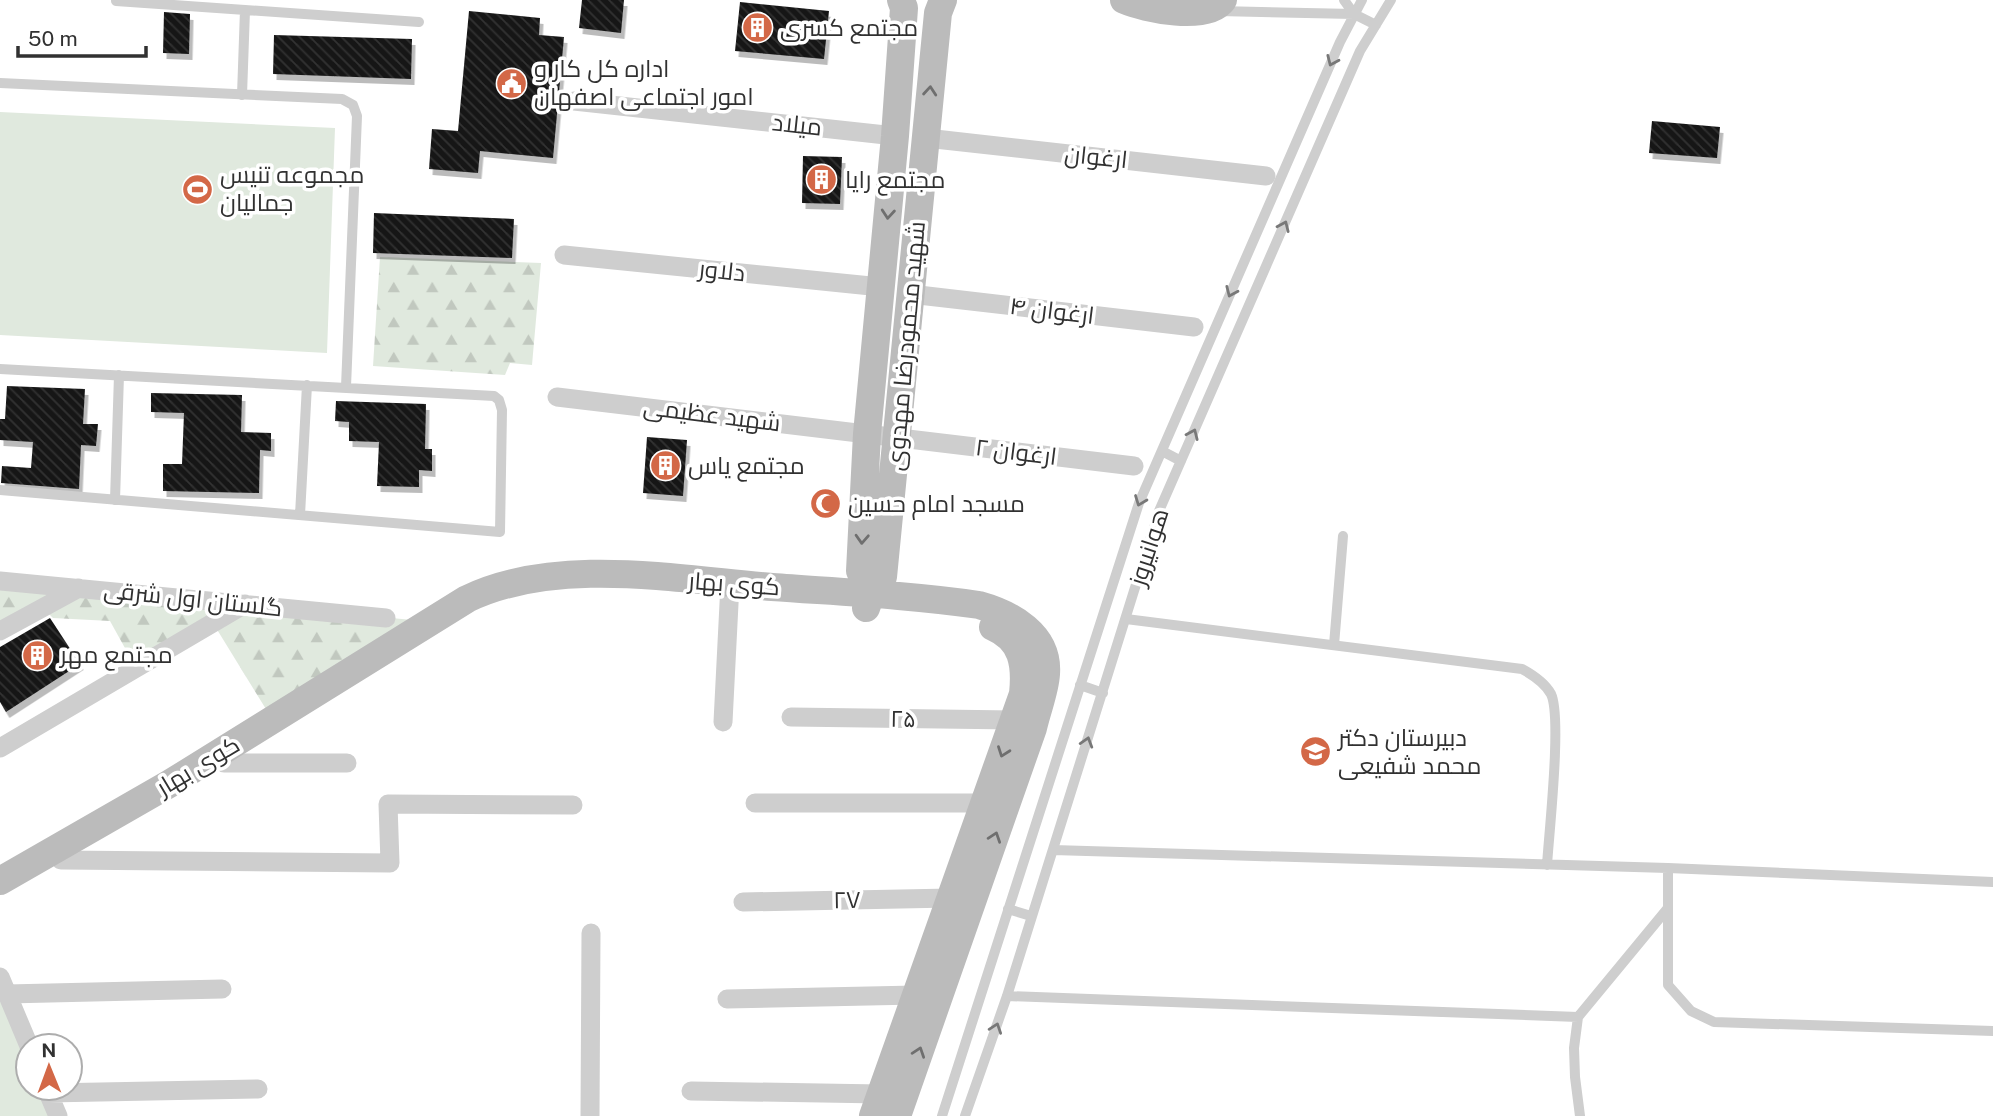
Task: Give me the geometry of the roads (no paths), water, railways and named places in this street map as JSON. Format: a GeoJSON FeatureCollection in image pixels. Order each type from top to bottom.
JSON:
{"type":"FeatureCollection","features":[{"type":"Feature","properties":{"kind":"street","name":"شهید محمودرضا مهدوی"},"geometry":{"type":"LineString","coordinates":[[868,602],[860,571],[867,434],[895,136],[904,8],[901,0]]}},
{"type":"Feature","properties":{"kind":"street","name":"شهید محمودرضا مهدوی"},"geometry":{"type":"LineString","coordinates":[[868,602],[883,578],[938,13],[943,0]]}},
{"type":"Feature","properties":{"kind":"street"},"geometry":{"type":"LineString","coordinates":[[1124,0],[1150,9],[1174,12],[1215,5]]}},
{"type":"Feature","properties":{"kind":"street","name":"میلاد"},"geometry":{"type":"LineString","coordinates":[[574,101],[895,136]]}},
{"type":"Feature","properties":{"kind":"street"},"geometry":{"type":"LineString","coordinates":[[895,136],[926,138]]}},
{"type":"Feature","properties":{"kind":"street","name":"ارغوان"},"geometry":{"type":"LineString","coordinates":[[926,138],[1266,176]]}},
{"type":"Feature","properties":{"kind":"street","name":"دلاور"},"geometry":{"type":"LineString","coordinates":[[564,255],[881,287]]}},
{"type":"Feature","properties":{"kind":"street","name":"ارغوان ۴"},"geometry":{"type":"LineString","coordinates":[[910,294],[1194,327]]}},
{"type":"Feature","properties":{"kind":"street","name":"شهید عظیمی"},"geometry":{"type":"LineString","coordinates":[[557,397],[897,438]]}},
{"type":"Feature","properties":{"kind":"street","name":"ارغوان ۲"},"geometry":{"type":"LineString","coordinates":[[897,438],[1134,466]]}},
{"type":"Feature","properties":{"kind":"street","name":"کوی بهار"},"geometry":{"type":"LineString","coordinates":[[0,894],[169,784],[467,599],[490,588],[556,575],[620,575],[729,591],[868,602],[957,602],[979,605],[1003,612],[1027,628],[1044,656],[1046,673],[1033,727],[884,1109]]}},
{"type":"Feature","properties":{"kind":"street","name":"گلستان اول شرقی"},"geometry":{"type":"LineString","coordinates":[[0,581],[386,618]]}},
{"type":"Feature","properties":{"kind":"street"},"geometry":{"type":"LineString","coordinates":[[0,631],[80,588]]}},
{"type":"Feature","properties":{"kind":"street","name":"کوی بهار"},"geometry":{"type":"LineString","coordinates":[[0,881],[58,855],[224,763],[467,616],[533,590],[729,591]]}},
{"type":"Feature","properties":{"kind":"street"},"geometry":{"type":"LineString","coordinates":[[723,722],[729,591]]}},
{"type":"Feature","properties":{"kind":"street","name":"کوی بهار"},"geometry":{"type":"LineString","coordinates":[[868,602],[987,625],[1010,636],[1020,650],[1025,672],[1023,694],[916,995],[884,1109]]}},
{"type":"Feature","properties":{"kind":"street"},"geometry":{"type":"LineString","coordinates":[[0,748],[245,604]]}},
{"type":"Feature","properties":{"kind":"street","name":"۲۵"},"geometry":{"type":"LineString","coordinates":[[791,717],[1014,720]]}},
{"type":"Feature","properties":{"kind":"street"},"geometry":{"type":"LineString","coordinates":[[224,763],[348,763]]}},
{"type":"Feature","properties":{"kind":"street"},"geometry":{"type":"LineString","coordinates":[[755,803],[984,803]]}},
{"type":"Feature","properties":{"kind":"street"},"geometry":{"type":"LineString","coordinates":[[58,855],[390,863],[388,804],[573,805]]}},
{"type":"Feature","properties":{"kind":"street","name":"۲۷"},"geometry":{"type":"LineString","coordinates":[[743,902],[951,898]]}},
{"type":"Feature","properties":{"kind":"street"},"geometry":{"type":"LineString","coordinates":[[590,1116],[591,933]]}},
{"type":"Feature","properties":{"kind":"street"},"geometry":{"type":"LineString","coordinates":[[23,1032],[3,985],[222,989]]}},
{"type":"Feature","properties":{"kind":"street"},"geometry":{"type":"LineString","coordinates":[[727,999],[916,995]]}},
{"type":"Feature","properties":{"kind":"street"},"geometry":{"type":"LineString","coordinates":[[84,1091],[258,1089]]}},
{"type":"Feature","properties":{"kind":"street"},"geometry":{"type":"LineString","coordinates":[[691,1091],[884,1109]]}},
{"type":"Feature","properties":{"kind":"lane"},"geometry":{"type":"LineString","coordinates":[[1344,0],[1354,15]]}},
{"type":"Feature","properties":{"kind":"lane","name":"هوانیروز"},"geometry":{"type":"LineString","coordinates":[[942,1116],[1139,503],[1340,41],[1362,0]]}},
{"type":"Feature","properties":{"kind":"lane","name":"هوانیروز"},"geometry":{"type":"LineString","coordinates":[[965,1116],[1054,850],[1159,511],[1360,51],[1391,0]]}},
{"type":"Feature","properties":{"kind":"lane"},"geometry":{"type":"LineString","coordinates":[[116,1],[419,22]]}},
{"type":"Feature","properties":{"kind":"lane"},"geometry":{"type":"LineString","coordinates":[[1215,5],[1238,13],[1354,15],[1376,25]]}},
{"type":"Feature","properties":{"kind":"lane"},"geometry":{"type":"LineString","coordinates":[[242,95],[245,10]]}},
{"type":"Feature","properties":{"kind":"lane"},"geometry":{"type":"LineString","coordinates":[[0,83],[342,99],[353,105],[356,110],[346,387]]}},
{"type":"Feature","properties":{"kind":"lane"},"geometry":{"type":"LineString","coordinates":[[0,369],[487,394],[499,400],[502,410],[500,532],[0,490]]}},
{"type":"Feature","properties":{"kind":"lane"},"geometry":{"type":"LineString","coordinates":[[115,500],[119,375]]}},
{"type":"Feature","properties":{"kind":"lane"},"geometry":{"type":"LineString","coordinates":[[300,515],[307,385]]}},
{"type":"Feature","properties":{"kind":"lane"},"geometry":{"type":"LineString","coordinates":[[1161,451],[1181,461]]}},
{"type":"Feature","properties":{"kind":"lane"},"geometry":{"type":"LineString","coordinates":[[1334,645],[1343,536]]}},
{"type":"Feature","properties":{"kind":"lane"},"geometry":{"type":"LineString","coordinates":[[1126,619],[1522,669],[1538,679],[1551,695],[1556,723],[1547,865]]}},
{"type":"Feature","properties":{"kind":"lane"},"geometry":{"type":"LineString","coordinates":[[1080,685],[1102,693]]}},
{"type":"Feature","properties":{"kind":"lane"},"geometry":{"type":"LineString","coordinates":[[1054,850],[1668,868],[1993,882]]}},
{"type":"Feature","properties":{"kind":"lane"},"geometry":{"type":"LineString","coordinates":[[1668,868],[1668,985],[1691,1011],[1714,1022],[1993,1031]]}},
{"type":"Feature","properties":{"kind":"lane"},"geometry":{"type":"LineString","coordinates":[[1580,1116],[1574,1048],[1578,1017],[1668,908]]}},
{"type":"Feature","properties":{"kind":"lane"},"geometry":{"type":"LineString","coordinates":[[1008,909],[1031,916]]}},
{"type":"Feature","properties":{"kind":"lane"},"geometry":{"type":"LineString","coordinates":[[1007,996],[1578,1017]]}},
{"type":"Feature","properties":{"kind":"place","name":"مجتمع کسری"},"geometry":{"type":"Point","coordinates":[757,28]}},
{"type":"Feature","properties":{"kind":"place","name":"اداره کل کار و امور اجتماعی اصفهان"},"geometry":{"type":"Point","coordinates":[511,83]}},
{"type":"Feature","properties":{"kind":"place","name":"مجتمع رایا"},"geometry":{"type":"Point","coordinates":[822,180]}},
{"type":"Feature","properties":{"kind":"place","name":"مجموعه تنیس جمالیان"},"geometry":{"type":"Point","coordinates":[197,189]}},
{"type":"Feature","properties":{"kind":"place","name":"مجتمع یاس"},"geometry":{"type":"Point","coordinates":[665,466]}},
{"type":"Feature","properties":{"kind":"place","name":"مسجد امام حسین"},"geometry":{"type":"Point","coordinates":[825,504]}},
{"type":"Feature","properties":{"kind":"place","name":"مجتمع مهر"},"geometry":{"type":"Point","coordinates":[37,655]}},
{"type":"Feature","properties":{"kind":"place","name":"دبیرستان دکتر محمد شفیعی"},"geometry":{"type":"Point","coordinates":[1315,752]}}]}
